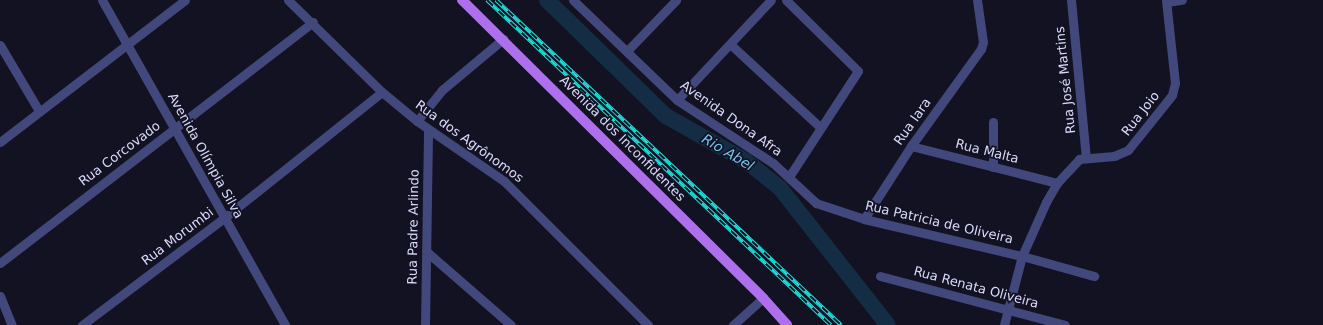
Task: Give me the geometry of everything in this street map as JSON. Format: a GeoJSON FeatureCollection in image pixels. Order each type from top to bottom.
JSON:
{"type":"FeatureCollection","features":[{"type":"Feature","properties":{"kind":"main road","name":"Avenida dos Inconfidentes"},"geometry":{"type":"LineString","coordinates":[[462,0],[763,298],[787,325]]}},
{"type":"Feature","properties":{"kind":"street","name":"Avenida Olímpia Silva"},"geometry":{"type":"LineString","coordinates":[[102,0],[285,325]]}},
{"type":"Feature","properties":{"kind":"street"},"geometry":{"type":"LineString","coordinates":[[0,142],[185,0]]}},
{"type":"Feature","properties":{"kind":"street","name":"Rua dos Agrônomos"},"geometry":{"type":"LineString","coordinates":[[288,0],[313,22],[382,92],[417,121],[504,181],[648,325]]}},
{"type":"Feature","properties":{"kind":"street"},"geometry":{"type":"LineString","coordinates":[[627,51],[676,0]]}},
{"type":"Feature","properties":{"kind":"street"},"geometry":{"type":"LineString","coordinates":[[677,100],[771,0]]}},
{"type":"Feature","properties":{"kind":"street"},"geometry":{"type":"LineString","coordinates":[[786,0],[858,71],[820,127],[789,177]]}},
{"type":"Feature","properties":{"kind":"street","name":"Rua Iara"},"geometry":{"type":"LineString","coordinates":[[864,219],[911,146],[977,56],[983,42],[977,0]]}},
{"type":"Feature","properties":{"kind":"street","name":"Rua José Martins"},"geometry":{"type":"LineString","coordinates":[[1071,0],[1086,158]]}},
{"type":"Feature","properties":{"kind":"street"},"geometry":{"type":"LineString","coordinates":[[1167,1],[1182,0]]}},
{"type":"Feature","properties":{"kind":"street","name":"Rua Joio"},"geometry":{"type":"LineString","coordinates":[[1086,158],[1114,156],[1128,150],[1172,95],[1175,83],[1167,1]]}},
{"type":"Feature","properties":{"kind":"street","name":"Avenida Dona Afra"},"geometry":{"type":"LineString","coordinates":[[578,2],[677,100],[719,130],[758,152],[789,177]]}},
{"type":"Feature","properties":{"kind":"street","name":"Rua Corcovado"},"geometry":{"type":"LineString","coordinates":[[0,263],[313,22]]}},
{"type":"Feature","properties":{"kind":"street"},"geometry":{"type":"LineString","coordinates":[[417,121],[453,79],[502,39]]}},
{"type":"Feature","properties":{"kind":"street"},"geometry":{"type":"LineString","coordinates":[[730,44],[820,127]]}},
{"type":"Feature","properties":{"kind":"street"},"geometry":{"type":"LineString","coordinates":[[0,45],[39,111]]}},
{"type":"Feature","properties":{"kind":"street","name":"Rua Morumbi"},"geometry":{"type":"LineString","coordinates":[[82,325],[224,218],[382,92]]}},
{"type":"Feature","properties":{"kind":"street"},"geometry":{"type":"LineString","coordinates":[[993,122],[993,167]]}},
{"type":"Feature","properties":{"kind":"street","name":"Rua Padre Arlindo"},"geometry":{"type":"LineString","coordinates":[[425,325],[428,129]]}},
{"type":"Feature","properties":{"kind":"street","name":"Rua Malta"},"geometry":{"type":"LineString","coordinates":[[911,146],[1057,183]]}},
{"type":"Feature","properties":{"kind":"street"},"geometry":{"type":"LineString","coordinates":[[1004,325],[1022,256],[1057,183],[1075,162],[1086,158]]}},
{"type":"Feature","properties":{"kind":"street","name":"Rua Patricia de Oliveira"},"geometry":{"type":"LineString","coordinates":[[789,177],[816,203],[864,219],[1022,256],[1094,276]]}},
{"type":"Feature","properties":{"kind":"street"},"geometry":{"type":"LineString","coordinates":[[427,252],[511,325]]}},
{"type":"Feature","properties":{"kind":"street","name":"Rua Renata Oliveira"},"geometry":{"type":"LineString","coordinates":[[880,276],[1065,325]]}},
{"type":"Feature","properties":{"kind":"street"},"geometry":{"type":"LineString","coordinates":[[0,296],[12,325]]}},
{"type":"Feature","properties":{"kind":"street"},"geometry":{"type":"LineString","coordinates":[[733,325],[763,298]]}},
{"type":"Feature","properties":{"kind":"waterway","name":"Rio Abel"},"geometry":{"type":"LineString","coordinates":[[547,0],[666,116],[746,161],[780,188],[888,325]]}},
{"type":"Feature","properties":{"kind":"railway"},"geometry":{"type":"LineString","coordinates":[[487,0],[831,325]]}},
{"type":"Feature","properties":{"kind":"railway"},"geometry":{"type":"LineString","coordinates":[[496,0],[841,325]]}}]}
